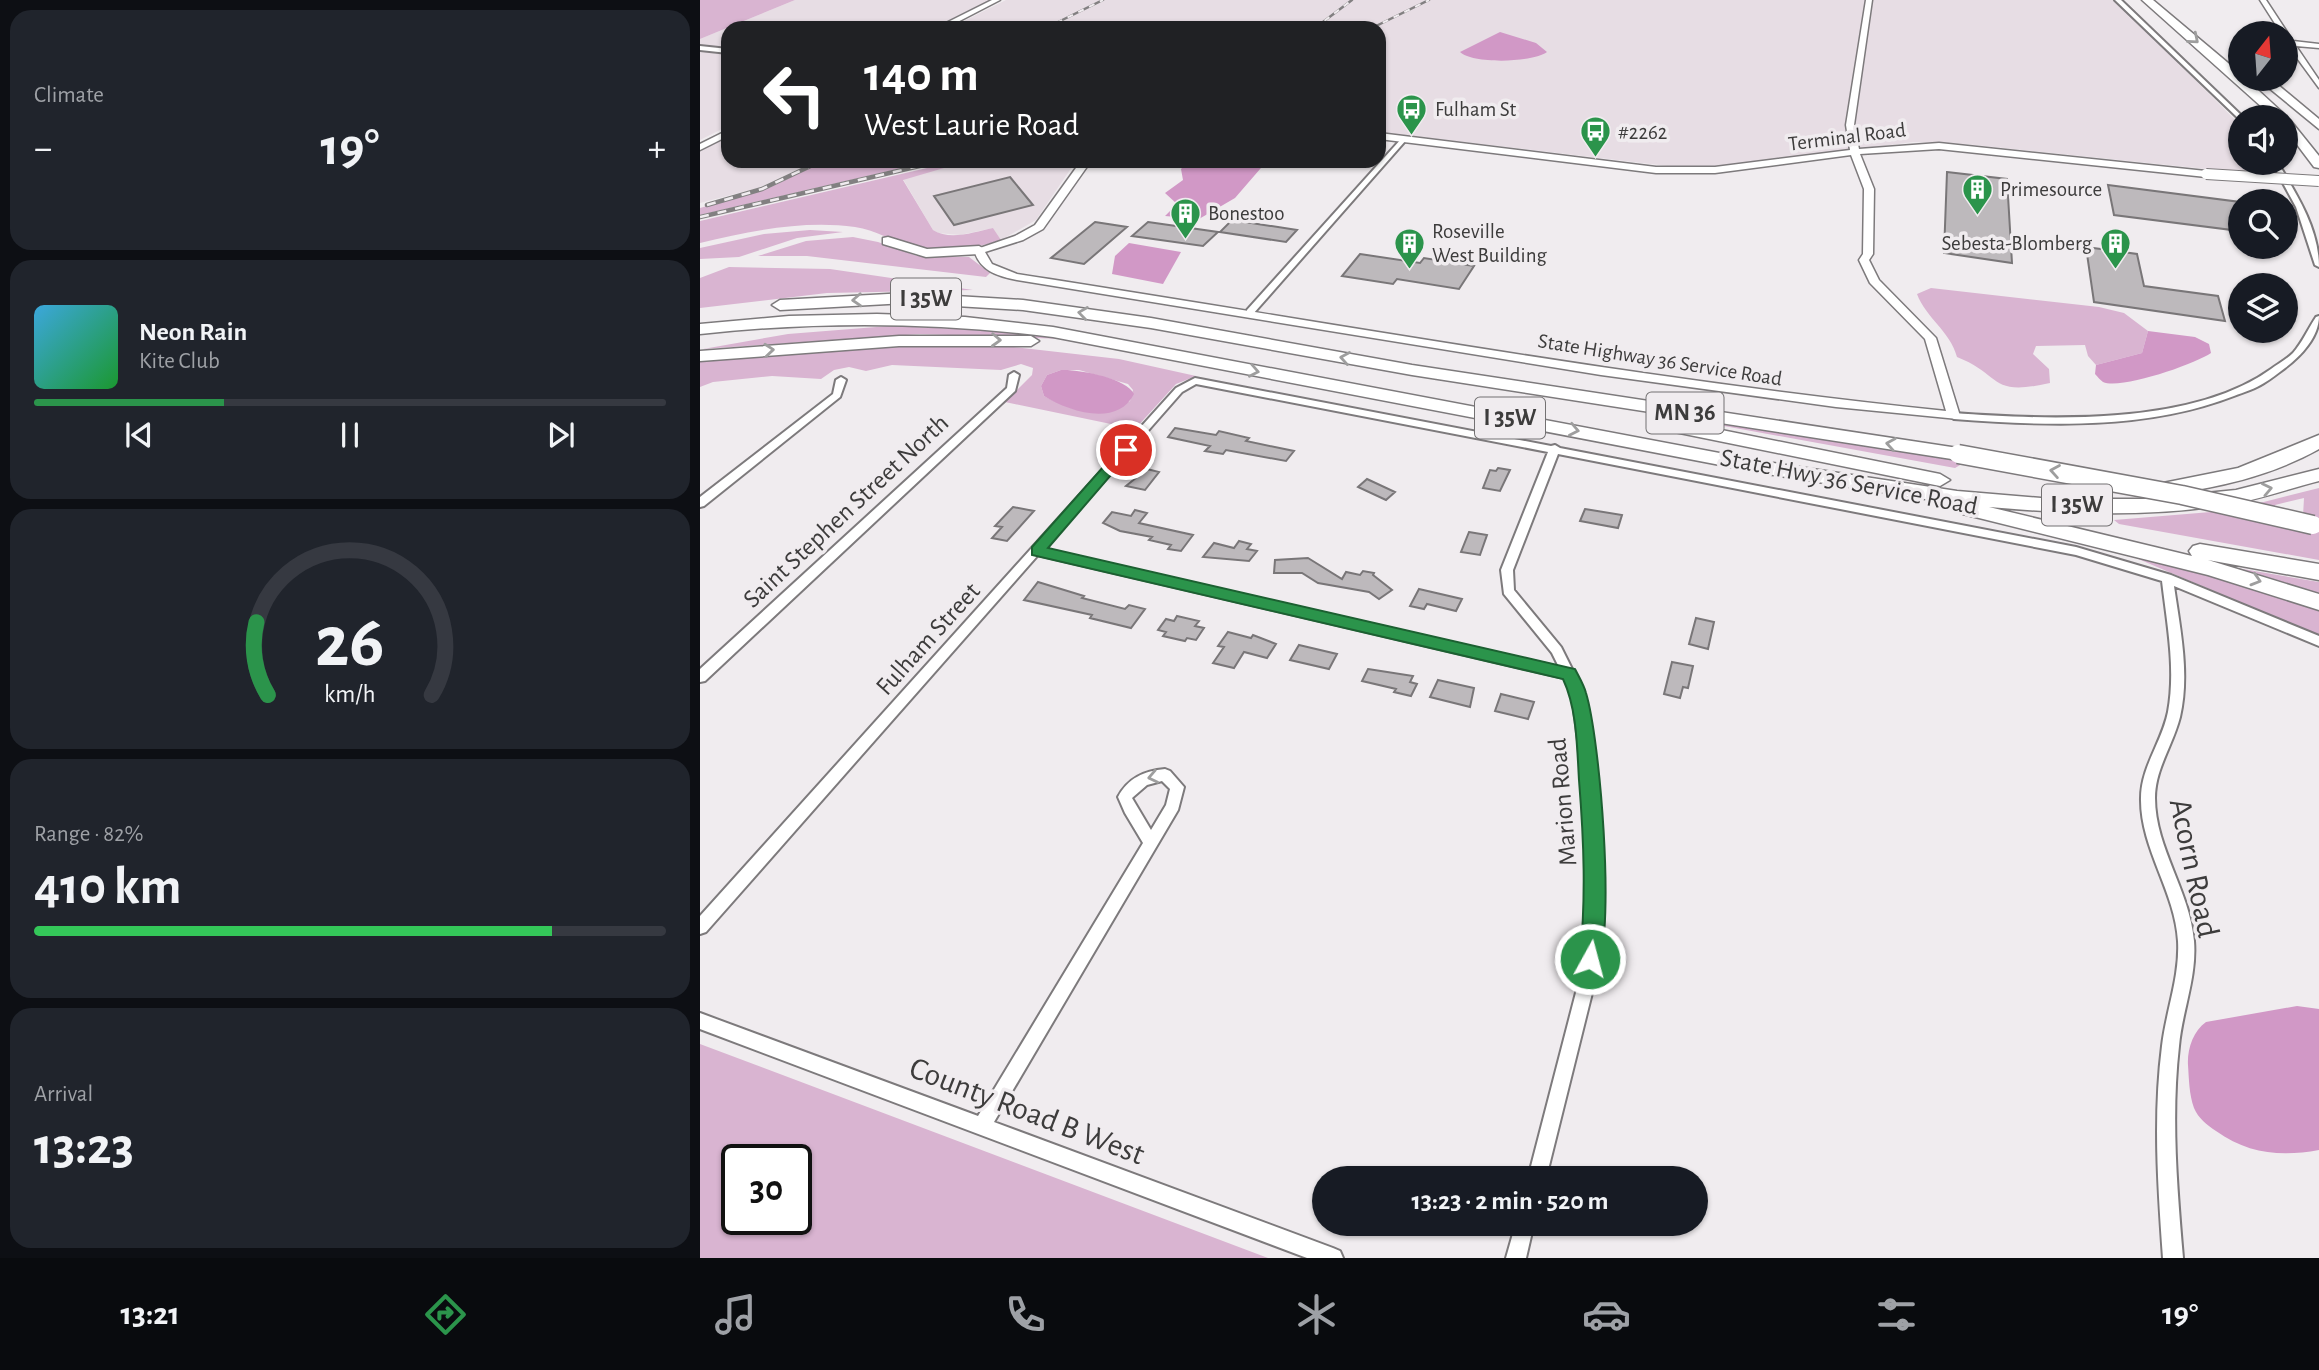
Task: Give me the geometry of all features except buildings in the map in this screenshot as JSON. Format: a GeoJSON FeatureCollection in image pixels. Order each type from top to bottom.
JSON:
{"type":"FeatureCollection","features":[{"type":"Feature","properties":{"kind":"highway"},"geometry":{"type":"LineString","coordinates":[[2147,0],[2268,105]]}},
{"type":"Feature","properties":{"kind":"highway"},"geometry":{"type":"LineString","coordinates":[[2278,91],[2317,123]]}},
{"type":"Feature","properties":{"kind":"highway"},"geometry":{"type":"LineString","coordinates":[[2298,138],[2319,164]]}},
{"type":"Feature","properties":{"kind":"highway"},"geometry":{"type":"LineString","coordinates":[[888,241],[926,253],[979,250]]}},
{"type":"Feature","properties":{"kind":"highway","name":"I 35W"},"geometry":{"type":"LineString","coordinates":[[700,315],[866,299],[972,301],[1151,323],[1412,370],[1935,479],[2031,491],[2134,492],[2215,480],[2275,463],[2319,441]]}},
{"type":"Feature","properties":{"kind":"highway","name":"I 35W"},"geometry":{"type":"LineString","coordinates":[[700,330],[848,317],[950,319],[1053,331],[1187,359],[1834,478],[1982,499],[2118,506],[2241,494],[2319,474]]}},
{"type":"Feature","properties":{"kind":"highway"},"geometry":{"type":"LineString","coordinates":[[700,356],[853,343],[943,340],[1072,344],[1187,359]]}},
{"type":"Feature","properties":{"kind":"highway","name":"MN 36"},"geometry":{"type":"LineString","coordinates":[[1412,370],[1958,454],[2170,493],[2316,526]]}},
{"type":"Feature","properties":{"kind":"highway"},"geometry":{"type":"LineString","coordinates":[[1834,478],[2234,574],[2319,602]]}},
{"type":"Feature","properties":{"kind":"highway"},"geometry":{"type":"LineString","coordinates":[[1976,510],[2319,572]]}},
{"type":"Feature","properties":{"kind":"street"},"geometry":{"type":"LineString","coordinates":[[954,21],[997,0]]}},
{"type":"Feature","properties":{"kind":"street"},"geometry":{"type":"LineString","coordinates":[[1869,0],[1850,125],[1855,153],[1868,189],[1868,254],[1864,260],[1867,270],[1930,338],[1954,416]]}},
{"type":"Feature","properties":{"kind":"street"},"geometry":{"type":"LineString","coordinates":[[2118,0],[2228,105]]}},
{"type":"Feature","properties":{"kind":"street"},"geometry":{"type":"LineString","coordinates":[[2263,0],[2276,21]]}},
{"type":"Feature","properties":{"kind":"street"},"geometry":{"type":"LineString","coordinates":[[2298,41],[2319,46]]}},
{"type":"Feature","properties":{"kind":"street"},"geometry":{"type":"LineString","coordinates":[[700,48],[721,50]]}},
{"type":"Feature","properties":{"kind":"street"},"geometry":{"type":"LineString","coordinates":[[2298,55],[2319,86]]}},
{"type":"Feature","properties":{"kind":"street"},"geometry":{"type":"LineString","coordinates":[[700,147],[721,136]]}},
{"type":"Feature","properties":{"kind":"street","name":"Terminal Road"},"geometry":{"type":"LineString","coordinates":[[1386,137],[1675,171],[1737,168],[1899,147],[1959,147],[2207,174],[2319,181]]}},
{"type":"Feature","properties":{"kind":"street"},"geometry":{"type":"LineString","coordinates":[[1386,159],[1404,139]]}},
{"type":"Feature","properties":{"kind":"street"},"geometry":{"type":"LineString","coordinates":[[979,250],[1007,243],[1039,227],[1081,168]]}},
{"type":"Feature","properties":{"kind":"street"},"geometry":{"type":"LineString","coordinates":[[1250,312],[1378,168]]}},
{"type":"Feature","properties":{"kind":"street"},"geometry":{"type":"LineString","coordinates":[[2282,175],[2300,207],[2319,265]]}},
{"type":"Feature","properties":{"kind":"street","name":"State Highway 36 Service Road"},"geometry":{"type":"LineString","coordinates":[[979,250],[989,267],[1007,275],[1250,312],[1661,382],[1751,395],[1954,416],[2064,422],[2132,417],[2190,406],[2240,389],[2276,370],[2302,348],[2319,319]]}},
{"type":"Feature","properties":{"kind":"street","name":"Saint Stephen Street North"},"geometry":{"type":"LineString","coordinates":[[700,677],[1012,389],[1014,375]]}},
{"type":"Feature","properties":{"kind":"street"},"geometry":{"type":"LineString","coordinates":[[700,503],[837,395],[841,380]]}},
{"type":"Feature","properties":{"kind":"street","name":"State Hwy 36 Service Road"},"geometry":{"type":"LineString","coordinates":[[1189,382],[1203,381],[2065,548],[2167,578],[2319,641]]}},
{"type":"Feature","properties":{"kind":"street","name":"Fulham Street"},"geometry":{"type":"LineString","coordinates":[[700,926],[1189,382]]}},
{"type":"Feature","properties":{"kind":"street","name":"Marion Road"},"geometry":{"type":"LineString","coordinates":[[1539,1166],[1584,992],[1594,924],[1595,858],[1578,693],[1558,650],[1513,599],[1506,582],[1507,570],[1555,448]]}},
{"type":"Feature","properties":{"kind":"street"},"geometry":{"type":"LineString","coordinates":[[1037,551],[1569,674]]}},
{"type":"Feature","properties":{"kind":"street","name":"Acorn Road"},"geometry":{"type":"LineString","coordinates":[[2167,578],[2179,686],[2166,743],[2153,771],[2148,802],[2151,824],[2176,892],[2186,941],[2184,975],[2171,1042],[2166,1098],[2173,1258]]}},
{"type":"Feature","properties":{"kind":"street"},"geometry":{"type":"LineString","coordinates":[[982,1126],[1151,844],[1173,806],[1177,786],[1165,775],[1147,776],[1134,785],[1125,797],[1128,810],[1142,822],[1151,844]]}},
{"type":"Feature","properties":{"kind":"street","name":"County Road B West"},"geometry":{"type":"LineString","coordinates":[[700,1021],[1333,1258]]}},
{"type":"Feature","properties":{"kind":"street"},"geometry":{"type":"LineString","coordinates":[[1516,1258],[1522,1236]]}},
{"type":"Feature","properties":{"kind":"shaded area"},"geometry":{"type":"Polygon","coordinates":[[[700,0],[795,0],[744,21],[721,21],[721,30],[700,39],[700,0]]]}},
{"type":"Feature","properties":{"kind":"shaded area"},"geometry":{"type":"Polygon","coordinates":[[[795,0],[991,0],[948,21],[744,21],[795,0]]]}},
{"type":"Feature","properties":{"kind":"shaded area"},"geometry":{"type":"Polygon","coordinates":[[[1006,0],[2116,0],[2228,113],[2228,170],[1965,144],[1913,142],[1733,166],[1676,167],[1386,133],[1386,21],[964,21],[1006,0]]]}},
{"type":"Feature","properties":{"kind":"shaded area"},"geometry":{"type":"Polygon","coordinates":[[[721,30],[721,49],[700,46],[700,39],[721,30]]]}},
{"type":"Feature","properties":{"kind":"shaded area"},"geometry":{"type":"Polygon","coordinates":[[[1500,32],[1536,43],[1547,52],[1529,58],[1502,61],[1477,59],[1460,52],[1500,32]]]}},
{"type":"Feature","properties":{"kind":"shaded area"},"geometry":{"type":"Polygon","coordinates":[[[700,51],[721,54],[721,130],[700,140],[700,51]]]}},
{"type":"Feature","properties":{"kind":"shaded area"},"geometry":{"type":"Polygon","coordinates":[[[721,140],[721,168],[801,168],[758,188],[700,203],[700,151],[721,140]]]}},
{"type":"Feature","properties":{"kind":"shaded area"},"geometry":{"type":"Polygon","coordinates":[[[810,168],[902,168],[700,215],[700,208],[769,188],[810,168]]]}},
{"type":"Feature","properties":{"kind":"shaded area"},"geometry":{"type":"Polygon","coordinates":[[[927,168],[944,168],[903,180],[933,230],[954,235],[993,228],[1001,240],[968,248],[933,250],[904,244],[863,228],[816,225],[758,231],[700,243],[700,221],[927,168]]]}},
{"type":"Feature","properties":{"kind":"shaded area"},"geometry":{"type":"Polygon","coordinates":[[[943,168],[1071,168],[1036,220],[1001,240],[993,228],[960,235],[933,230],[903,179],[943,168]]]}},
{"type":"Feature","properties":{"kind":"shaded area"},"geometry":{"type":"Polygon","coordinates":[[[1261,168],[1235,198],[1199,219],[1165,216],[1177,204],[1165,193],[1183,180],[1181,169],[1261,168]]]}},
{"type":"Feature","properties":{"kind":"shaded area"},"geometry":{"type":"Polygon","coordinates":[[[810,230],[843,232],[797,238],[739,257],[700,259],[700,248],[764,234],[810,230]]]}},
{"type":"Feature","properties":{"kind":"shaded area"},"geometry":{"type":"Polygon","coordinates":[[[853,237],[878,242],[917,256],[969,257],[990,273],[986,277],[807,256],[758,256],[806,241],[853,237]]]}},
{"type":"Feature","properties":{"kind":"shaded area"},"geometry":{"type":"Polygon","coordinates":[[[1129,243],[1181,252],[1163,284],[1112,274],[1115,256],[1129,243]]]}},
{"type":"Feature","properties":{"kind":"shaded area"},"geometry":{"type":"Polygon","coordinates":[[[729,267],[830,269],[973,290],[827,293],[700,308],[700,278],[729,267]]]}},
{"type":"Feature","properties":{"kind":"shaded area"},"geometry":{"type":"Polygon","coordinates":[[[1931,288],[2099,307],[2124,313],[2148,331],[2142,353],[2096,365],[2088,356],[2085,345],[2036,346],[2033,354],[2049,369],[2050,383],[2030,387],[2005,386],[1957,357],[1949,340],[1917,294],[1931,288]]]}},
{"type":"Feature","properties":{"kind":"shaded area"},"geometry":{"type":"Polygon","coordinates":[[[889,326],[1028,332],[1064,339],[920,334],[703,349],[788,334],[889,326]]]}},
{"type":"Feature","properties":{"kind":"shaded area"},"geometry":{"type":"Polygon","coordinates":[[[2148,331],[2195,337],[2209,344],[2211,353],[2175,369],[2125,382],[2103,382],[2095,374],[2096,365],[2142,353],[2148,331]]]}},
{"type":"Feature","properties":{"kind":"shaded area"},"geometry":{"type":"Polygon","coordinates":[[[987,344],[1119,359],[1196,376],[1176,384],[1135,429],[1005,402],[1032,375],[1033,368],[1021,364],[1001,370],[892,365],[866,371],[849,367],[834,370],[821,379],[772,376],[713,382],[700,387],[700,360],[874,346],[987,344]],[[1061,370],[1047,375],[1041,386],[1044,396],[1087,412],[1107,410],[1130,401],[1133,390],[1128,384],[1079,370],[1061,370]]]}},
{"type":"Feature","properties":{"kind":"shaded area"},"geometry":{"type":"Polygon","coordinates":[[[1061,370],[1079,371],[1112,379],[1130,388],[1134,394],[1116,411],[1104,414],[1066,407],[1044,396],[1041,386],[1047,375],[1061,370]]]}},
{"type":"Feature","properties":{"kind":"shaded area"},"geometry":{"type":"Polygon","coordinates":[[[1724,423],[1967,461],[1955,468],[1724,426],[1724,423]]]}},
{"type":"Feature","properties":{"kind":"shaded area"},"geometry":{"type":"Polygon","coordinates":[[[2319,488],[2319,520],[2303,516],[2304,498],[2275,505],[2274,510],[2252,505],[2319,488]]]}},
{"type":"Feature","properties":{"kind":"shaded area"},"geometry":{"type":"Polygon","coordinates":[[[2223,511],[2319,532],[2319,560],[2119,524],[2114,520],[2223,511]]]}},
{"type":"Feature","properties":{"kind":"shaded area"},"geometry":{"type":"Polygon","coordinates":[[[2136,558],[2178,565],[2319,608],[2319,636],[2136,558]]]}},
{"type":"Feature","properties":{"kind":"shaded area"},"geometry":{"type":"Polygon","coordinates":[[[2231,567],[2319,582],[2319,597],[2232,569],[2231,567]]]}},
{"type":"Feature","properties":{"kind":"shaded area"},"geometry":{"type":"Polygon","coordinates":[[[2297,1006],[2319,1009],[2319,1150],[2278,1153],[2240,1145],[2209,1126],[2194,1108],[2188,1065],[2192,1041],[2206,1022],[2297,1006]]]}},
{"type":"Feature","properties":{"kind":"shaded area"},"geometry":{"type":"Polygon","coordinates":[[[700,1044],[1268,1258],[700,1258],[700,1044]]]}},
{"type":"Feature","properties":{"kind":"railway"},"geometry":{"type":"LineString","coordinates":[[1060,21],[1103,0]]}},
{"type":"Feature","properties":{"kind":"railway"},"geometry":{"type":"LineString","coordinates":[[1324,21],[1352,0]]}},
{"type":"Feature","properties":{"kind":"railway"},"geometry":{"type":"LineString","coordinates":[[1386,21],[1429,0]]}},
{"type":"Feature","properties":{"kind":"railway"},"geometry":{"type":"LineString","coordinates":[[707,205],[762,189],[806,168]]}},
{"type":"Feature","properties":{"kind":"railway"},"geometry":{"type":"LineString","coordinates":[[700,217],[911,168]]}},
{"type":"Feature","properties":{"kind":"place","name":"Fulham St"},"geometry":{"type":"Point","coordinates":[1412,136]}},
{"type":"Feature","properties":{"kind":"place","name":"#2262"},"geometry":{"type":"Point","coordinates":[1595,159]}},
{"type":"Feature","properties":{"kind":"place","name":"Primesource"},"geometry":{"type":"Point","coordinates":[1977,216]}},
{"type":"Feature","properties":{"kind":"place","name":"Bonestoo"},"geometry":{"type":"Point","coordinates":[1185,240]}},
{"type":"Feature","properties":{"kind":"place","name":"Roseville West Building"},"geometry":{"type":"Point","coordinates":[1409,270]}},
{"type":"Feature","properties":{"kind":"place","name":"Sebesta-Blomberg"},"geometry":{"type":"Point","coordinates":[2115,270]}},
{"type":"Feature","properties":{"kind":"route"},"geometry":{"type":"LineString","coordinates":[[1126,450],[1037,551],[1569,674],[1578,693],[1585,741],[1595,858],[1596,897],[1590,959]]}}]}
